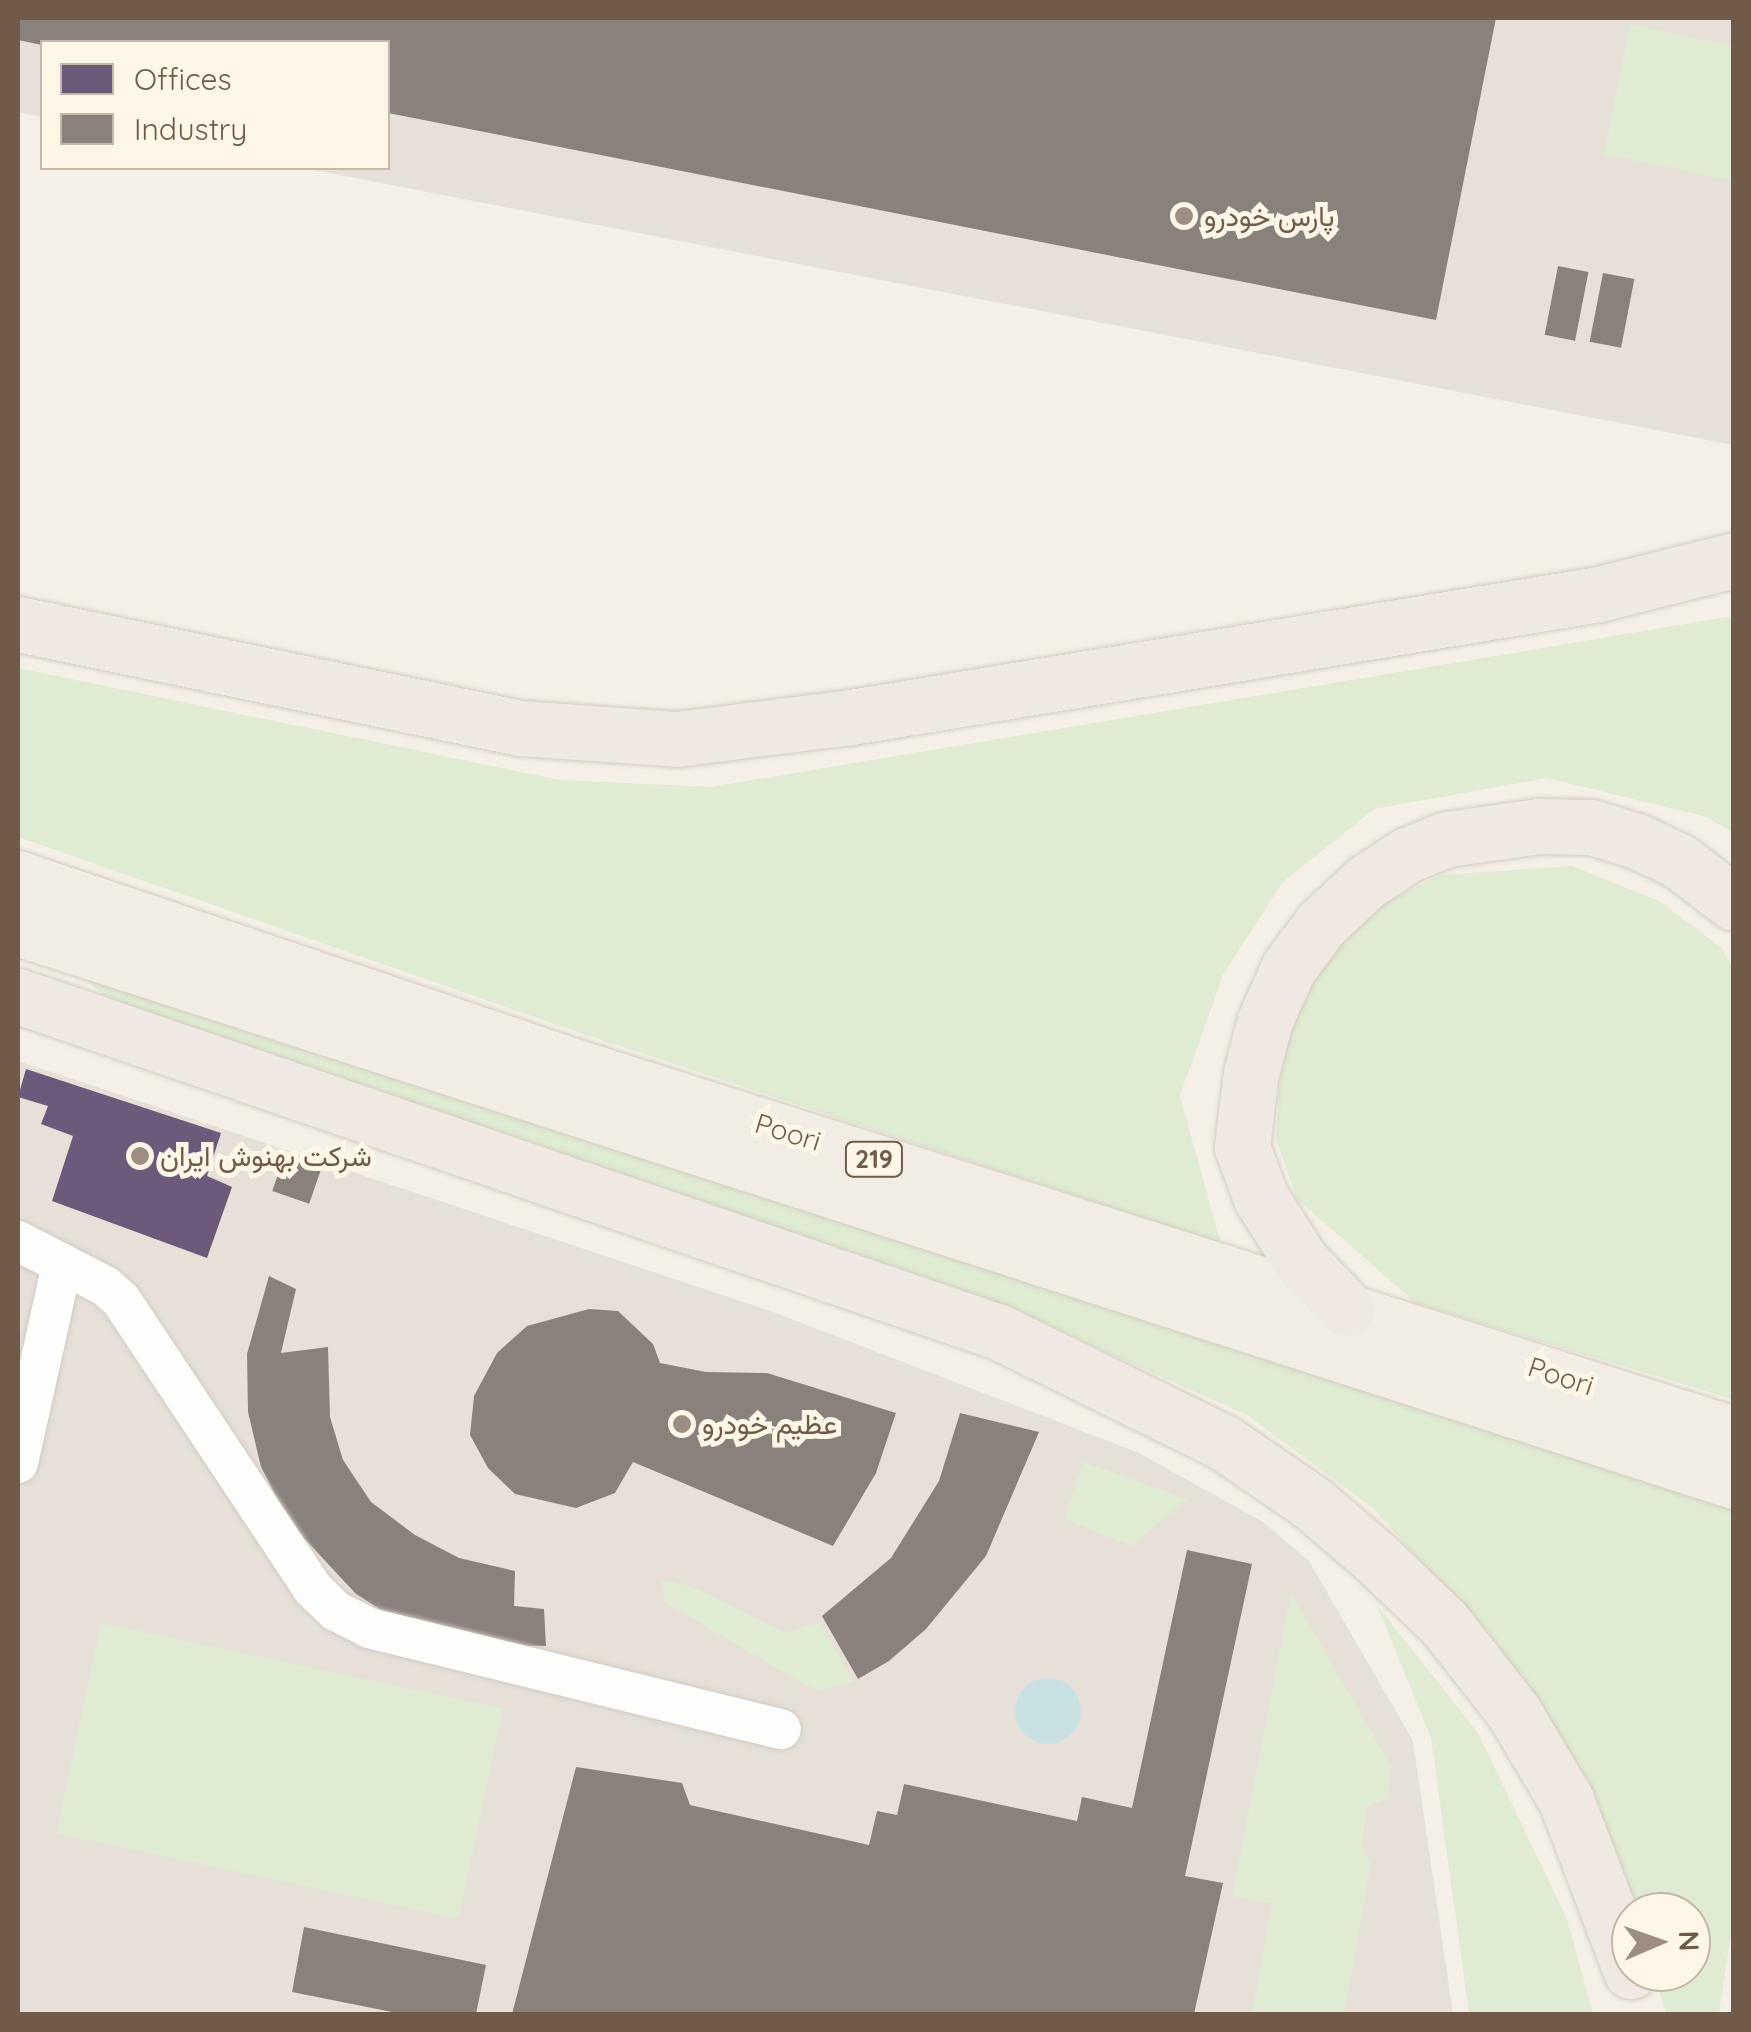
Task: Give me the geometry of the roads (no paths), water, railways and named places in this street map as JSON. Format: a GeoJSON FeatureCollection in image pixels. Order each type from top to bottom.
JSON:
{"type":"FeatureCollection","features":[{"type":"Feature","properties":{"kind":"highway"},"geometry":{"type":"LineString","coordinates":[[18,624],[520,728],[676,739],[851,717],[1599,594],[1734,560]]}},
{"type":"Feature","properties":{"kind":"highway"},"geometry":{"type":"LineString","coordinates":[[1346,1308],[1301,1261],[1260,1198],[1242,1147],[1251,1072],[1265,1020],[1289,967],[1321,924],[1366,882],[1407,855],[1447,839],[1539,826],[1592,827],[1637,841],[1679,861],[1734,903]]}},
{"type":"Feature","properties":{"kind":"highway"},"geometry":{"type":"LineString","coordinates":[[18,996],[999,1332],[1223,1442],[1312,1503],[1375,1556],[1444,1623],[1513,1711],[1566,1800],[1611,1918]]}},
{"type":"Feature","properties":{"kind":"main road","name":"Poori"},"geometry":{"type":"LineString","coordinates":[[18,877],[577,1066],[1734,1433]]}},
{"type":"Feature","properties":{"kind":"main road","name":"Poori"},"geometry":{"type":"LineString","coordinates":[[18,930],[1734,1483]]}},
{"type":"Feature","properties":{"kind":"lane"},"geometry":{"type":"LineString","coordinates":[[18,1241],[121,1300],[312,1588],[336,1612],[369,1628],[781,1730]]}},
{"type":"Feature","properties":{"kind":"lane"},"geometry":{"type":"LineString","coordinates":[[18,1463],[62,1264]]}},
{"type":"Feature","properties":{"kind":"water"},"geometry":{"type":"Polygon","coordinates":[[[1048,1678],[1071,1688],[1081,1711],[1071,1734],[1048,1744],[1025,1734],[1015,1711],[1025,1688],[1048,1678]]]}},
{"type":"Feature","properties":{"kind":"place","name":"پارس خودرو"},"geometry":{"type":"Point","coordinates":[1184,216]}},
{"type":"Feature","properties":{"kind":"place","name":"شرکت بهنوش ایران"},"geometry":{"type":"Point","coordinates":[140,1156]}},
{"type":"Feature","properties":{"kind":"place","name":"عظیم خودرو"},"geometry":{"type":"Point","coordinates":[682,1424]}}]}
